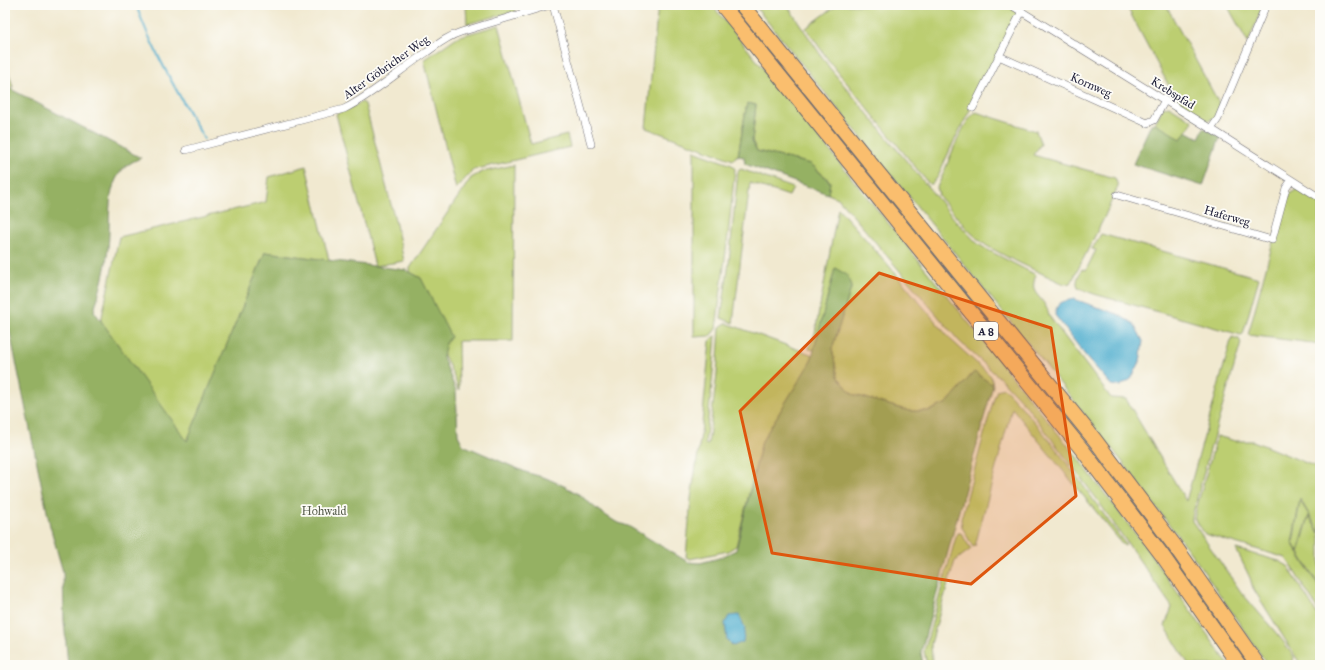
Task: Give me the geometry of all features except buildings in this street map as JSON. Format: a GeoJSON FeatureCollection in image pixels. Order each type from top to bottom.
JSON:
{"type":"FeatureCollection","features":[{"type":"Feature","properties":{"kind":"highway","name":"A 8"},"geometry":{"type":"LineString","coordinates":[[722,5],[1084,452],[1167,562],[1239,665]]}},
{"type":"Feature","properties":{"kind":"highway","name":"A 8"},"geometry":{"type":"LineString","coordinates":[[742,5],[1095,440],[1175,546],[1258,665]]}},
{"type":"Feature","properties":{"kind":"street","name":"Alter Göbricher Weg"},"geometry":{"type":"LineString","coordinates":[[186,150],[344,109],[365,97],[448,37],[550,5]]}},
{"type":"Feature","properties":{"kind":"street"},"geometry":{"type":"LineString","coordinates":[[553,5],[591,144]]}},
{"type":"Feature","properties":{"kind":"street"},"geometry":{"type":"LineString","coordinates":[[1211,129],[1218,119],[1266,5]]}},
{"type":"Feature","properties":{"kind":"street","name":"Krebspfad"},"geometry":{"type":"LineString","coordinates":[[1013,6],[1320,198]]}},
{"type":"Feature","properties":{"kind":"street"},"geometry":{"type":"LineString","coordinates":[[973,108],[1022,12]]}},
{"type":"Feature","properties":{"kind":"street","name":"Kornweg"},"geometry":{"type":"LineString","coordinates":[[999,56],[1147,123],[1154,120],[1165,100]]}},
{"type":"Feature","properties":{"kind":"street","name":"Haferweg"},"geometry":{"type":"LineString","coordinates":[[1117,195],[1272,240],[1286,188],[1291,180]]}},
{"type":"Feature","properties":{"kind":"highlighted area"},"geometry":{"type":"Polygon","coordinates":[[[879,273],[1051,328],[1076,496],[971,584],[772,553],[740,411],[879,273]]]}},
{"type":"Feature","properties":{"kind":"green space"},"geometry":{"type":"Polygon","coordinates":[[[466,5],[514,5],[516,11],[467,24],[466,5]]]}},
{"type":"Feature","properties":{"kind":"green space"},"geometry":{"type":"Polygon","coordinates":[[[658,5],[712,5],[1073,452],[1144,545],[1229,665],[1189,665],[1165,626],[1172,607],[1096,498],[1028,408],[1002,380],[959,341],[838,198],[828,194],[830,181],[811,164],[757,151],[752,141],[756,105],[747,103],[738,156],[736,156],[733,160],[646,128],[658,5]]]}},
{"type":"Feature","properties":{"kind":"green space"},"geometry":{"type":"Polygon","coordinates":[[[732,5],[734,5],[1075,428],[1182,568],[1249,665],[1247,665],[1215,618],[1113,479],[970,299],[732,5]]]}},
{"type":"Feature","properties":{"kind":"green space"},"geometry":{"type":"Polygon","coordinates":[[[754,5],[787,5],[829,67],[956,221],[977,243],[1036,275],[1034,290],[1047,308],[1049,316],[1111,398],[1126,399],[1186,501],[1232,337],[1239,339],[1241,343],[1211,446],[1192,521],[1241,592],[1283,641],[1294,657],[1293,661],[1295,664],[1299,662],[1253,588],[1250,578],[1236,549],[1279,561],[1288,566],[1320,619],[1320,665],[1268,665],[1198,563],[1124,464],[754,5]]]}},
{"type":"Feature","properties":{"kind":"green space"},"geometry":{"type":"Polygon","coordinates":[[[837,5],[1007,5],[1019,14],[953,143],[937,178],[932,184],[929,184],[829,61],[806,28],[837,5]]]}},
{"type":"Feature","properties":{"kind":"green space"},"geometry":{"type":"Polygon","coordinates":[[[1126,5],[1166,5],[1221,107],[1216,117],[1206,122],[1199,120],[1180,107],[1126,5]]]}},
{"type":"Feature","properties":{"kind":"green space"},"geometry":{"type":"Polygon","coordinates":[[[1227,5],[1263,5],[1248,43],[1227,5]]]}},
{"type":"Feature","properties":{"kind":"green space"},"geometry":{"type":"Polygon","coordinates":[[[499,25],[531,144],[567,135],[570,147],[473,170],[456,189],[424,60],[457,37],[499,25]]]}},
{"type":"Feature","properties":{"kind":"green space"},"geometry":{"type":"Polygon","coordinates":[[[5,68],[8,70],[13,87],[5,86],[5,68]]]}},
{"type":"Feature","properties":{"kind":"green space","name":"Hohwald"},"geometry":{"type":"Polygon","coordinates":[[[5,86],[141,158],[128,165],[120,173],[114,184],[111,196],[106,264],[94,311],[187,441],[265,252],[406,270],[421,278],[451,337],[446,343],[443,357],[456,391],[458,435],[463,445],[528,473],[546,478],[564,486],[580,495],[599,511],[616,522],[628,526],[688,562],[700,563],[719,558],[736,550],[762,441],[811,361],[835,268],[847,275],[852,285],[832,349],[838,377],[852,394],[909,411],[929,411],[947,403],[974,372],[993,385],[921,652],[923,665],[68,665],[64,621],[63,572],[50,526],[9,328],[5,322],[5,86]]]}},
{"type":"Feature","properties":{"kind":"green space"},"geometry":{"type":"Polygon","coordinates":[[[362,102],[365,104],[404,261],[375,266],[336,114],[362,102]]]}},
{"type":"Feature","properties":{"kind":"green space"},"geometry":{"type":"Polygon","coordinates":[[[747,103],[756,105],[752,141],[757,151],[811,164],[830,182],[828,194],[745,164],[744,157],[738,156],[747,103]]]}},
{"type":"Feature","properties":{"kind":"green space"},"geometry":{"type":"Polygon","coordinates":[[[1169,106],[1193,121],[1181,140],[1155,123],[1163,107],[1169,106]]]}},
{"type":"Feature","properties":{"kind":"green space"},"geometry":{"type":"Polygon","coordinates":[[[976,112],[1036,131],[1041,144],[1033,155],[1115,178],[1118,186],[1104,218],[1071,283],[1064,284],[987,246],[967,229],[939,196],[937,187],[954,147],[970,118],[976,112]]]}},
{"type":"Feature","properties":{"kind":"green space"},"geometry":{"type":"Polygon","coordinates":[[[1155,123],[1181,139],[1186,131],[1199,138],[1204,128],[1220,137],[1203,186],[1133,164],[1151,124],[1155,123]]]}},
{"type":"Feature","properties":{"kind":"green space"},"geometry":{"type":"Polygon","coordinates":[[[694,151],[732,165],[735,169],[716,329],[710,336],[694,337],[694,151]]]}},
{"type":"Feature","properties":{"kind":"green space"},"geometry":{"type":"Polygon","coordinates":[[[514,165],[513,341],[458,341],[458,390],[455,379],[443,353],[446,343],[421,278],[410,272],[410,268],[471,178],[482,172],[514,165]]]}},
{"type":"Feature","properties":{"kind":"green space"},"geometry":{"type":"Polygon","coordinates":[[[306,166],[329,260],[265,252],[187,442],[101,321],[119,237],[266,202],[269,177],[306,166]]]}},
{"type":"Feature","properties":{"kind":"green space"},"geometry":{"type":"Polygon","coordinates":[[[741,169],[793,188],[789,196],[750,183],[733,323],[721,318],[729,262],[738,171],[741,169]]]}},
{"type":"Feature","properties":{"kind":"green space"},"geometry":{"type":"Polygon","coordinates":[[[1298,189],[1320,203],[1320,344],[1248,335],[1282,209],[1285,207],[1289,194],[1298,189]]]}},
{"type":"Feature","properties":{"kind":"green space"},"geometry":{"type":"Polygon","coordinates":[[[838,208],[951,340],[991,376],[993,385],[974,372],[947,403],[929,411],[909,411],[852,394],[838,377],[832,349],[852,285],[835,269],[814,350],[809,349],[815,333],[838,208]]]}},
{"type":"Feature","properties":{"kind":"green space"},"geometry":{"type":"Polygon","coordinates":[[[1101,234],[1259,278],[1243,334],[1241,335],[1094,294],[1078,288],[1077,280],[1082,269],[1086,270],[1096,250],[1092,249],[1101,234]]]}},
{"type":"Feature","properties":{"kind":"green space"},"geometry":{"type":"Polygon","coordinates":[[[726,323],[813,355],[811,361],[762,441],[736,546],[728,551],[690,559],[686,557],[691,498],[701,434],[710,341],[716,335],[705,444],[708,445],[717,374],[720,327],[726,323]]]}},
{"type":"Feature","properties":{"kind":"green space"},"geometry":{"type":"Polygon","coordinates":[[[1004,388],[1053,444],[1126,545],[1124,546],[1012,408],[975,546],[973,547],[962,527],[961,519],[994,398],[997,390],[1004,388]]]}},
{"type":"Feature","properties":{"kind":"green space"},"geometry":{"type":"Polygon","coordinates":[[[1217,436],[1235,441],[1253,441],[1316,467],[1320,474],[1320,533],[1300,499],[1292,543],[1320,589],[1320,613],[1286,558],[1205,534],[1194,518],[1217,436]]]}},
{"type":"Feature","properties":{"kind":"green space"},"geometry":{"type":"Polygon","coordinates":[[[1300,501],[1309,515],[1298,552],[1293,543],[1300,501]]]}},
{"type":"Feature","properties":{"kind":"green space"},"geometry":{"type":"Polygon","coordinates":[[[1309,516],[1320,535],[1320,587],[1299,553],[1309,516]]]}},
{"type":"Feature","properties":{"kind":"green space"},"geometry":{"type":"Polygon","coordinates":[[[957,533],[961,533],[971,549],[955,561],[931,644],[934,665],[927,665],[924,651],[957,533]]]}},
{"type":"Feature","properties":{"kind":"water"},"geometry":{"type":"Polygon","coordinates":[[[1074,299],[1117,314],[1134,324],[1143,341],[1140,362],[1131,379],[1120,386],[1111,385],[1085,355],[1055,315],[1057,307],[1061,303],[1074,299]]]}},
{"type":"Feature","properties":{"kind":"water"},"geometry":{"type":"Polygon","coordinates":[[[739,615],[745,628],[743,642],[733,646],[727,640],[725,623],[729,616],[739,615]]]}},
{"type":"Feature","properties":{"kind":"waterway"},"geometry":{"type":"LineString","coordinates":[[136,5],[150,40],[204,139]]}}]}
